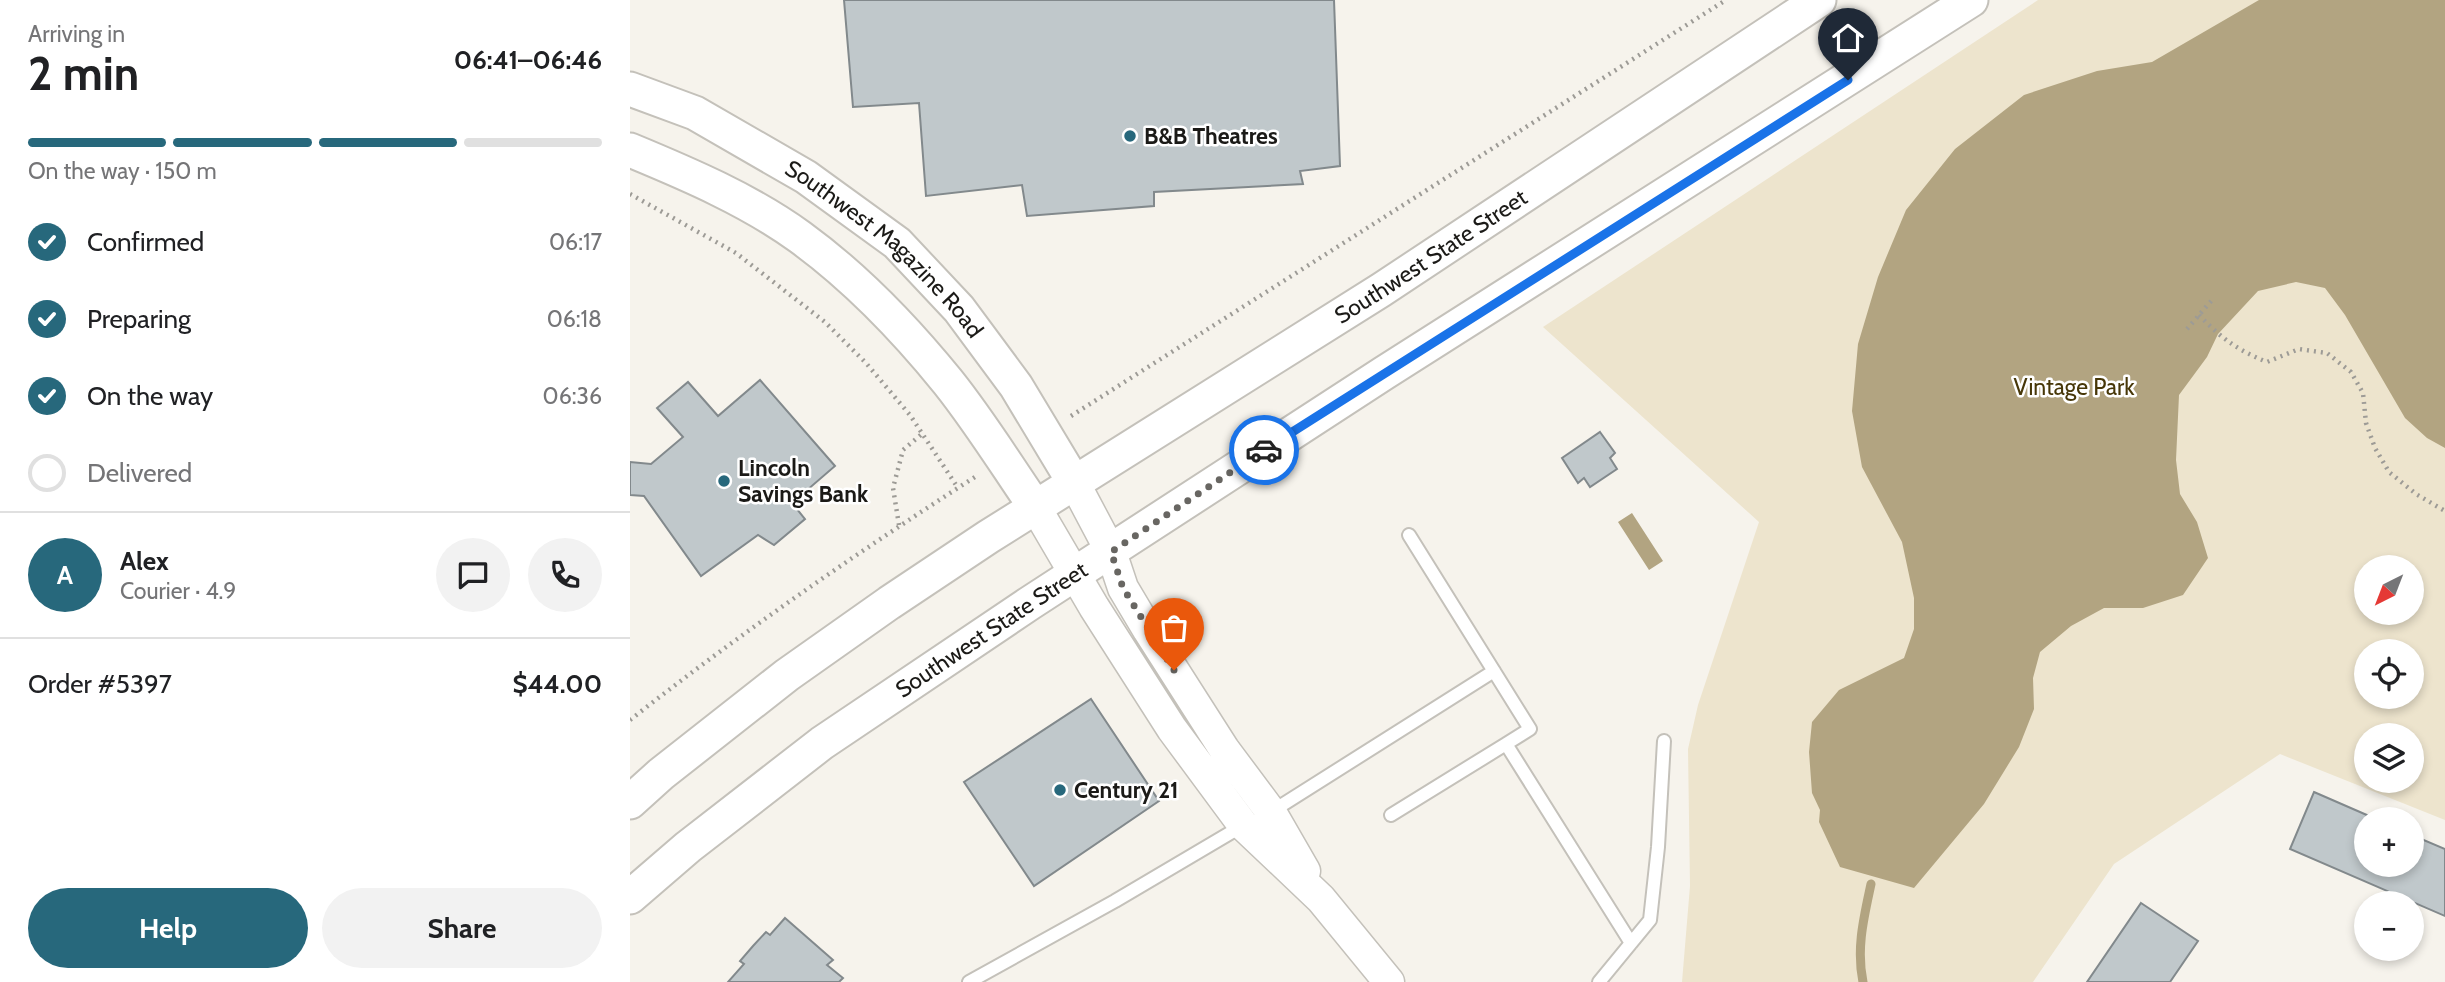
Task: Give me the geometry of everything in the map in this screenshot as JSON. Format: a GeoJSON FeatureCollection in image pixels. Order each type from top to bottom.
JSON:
{"type":"FeatureCollection","features":[{"type":"Feature","properties":{"kind":"main road","name":"Southwest State Street"},"geometry":{"type":"LineString","coordinates":[[630,802],[661,774],[797,668],[988,537],[1381,290],[1819,0]]}},
{"type":"Feature","properties":{"kind":"main road","name":"Southwest State Street"},"geometry":{"type":"LineString","coordinates":[[630,897],[688,846],[822,743],[1384,373],[1971,0]]}},
{"type":"Feature","properties":{"kind":"main road","name":"Southwest Magazine Road"},"geometry":{"type":"LineString","coordinates":[[630,89],[695,113],[806,177],[897,243],[958,309],[1016,386],[1075,484]]}},
{"type":"Feature","properties":{"kind":"main road","name":"Southwest Magazine Road"},"geometry":{"type":"LineString","coordinates":[[630,150],[680,171],[757,211],[798,235],[829,259],[880,306],[948,382],[1036,508]]}},
{"type":"Feature","properties":{"kind":"street"},"geometry":{"type":"LineString","coordinates":[[1075,484],[1111,552],[1123,588],[1224,749],[1257,818]]}},
{"type":"Feature","properties":{"kind":"street"},"geometry":{"type":"LineString","coordinates":[[1036,508],[1094,607],[1172,729],[1257,818],[1389,982]]}},
{"type":"Feature","properties":{"kind":"lane"},"geometry":{"type":"LineString","coordinates":[[1391,815],[1530,729],[1409,535]]}},
{"type":"Feature","properties":{"kind":"lane"},"geometry":{"type":"LineString","coordinates":[[969,982],[1257,818],[1494,671]]}},
{"type":"Feature","properties":{"kind":"lane"},"geometry":{"type":"LineString","coordinates":[[1600,982],[1650,919],[1658,847],[1664,741]]}},
{"type":"Feature","properties":{"kind":"lane"},"geometry":{"type":"LineString","coordinates":[[1506,744],[1631,943]]}},
{"type":"Feature","properties":{"kind":"path"},"geometry":{"type":"LineString","coordinates":[[1045,432],[1726,0]]}},
{"type":"Feature","properties":{"kind":"path"},"geometry":{"type":"LineString","coordinates":[[630,194],[736,253],[825,322],[866,363],[923,433],[958,488]]}},
{"type":"Feature","properties":{"kind":"path"},"geometry":{"type":"LineString","coordinates":[[2188,329],[2212,300]]}},
{"type":"Feature","properties":{"kind":"path"},"geometry":{"type":"LineString","coordinates":[[2199,315],[2241,352],[2267,362],[2299,349],[2327,353],[2351,372],[2363,393],[2366,423],[2375,448],[2389,472],[2416,494],[2445,511]]}},
{"type":"Feature","properties":{"kind":"path"},"geometry":{"type":"LineString","coordinates":[[899,525],[893,488],[903,450],[923,433]]}},
{"type":"Feature","properties":{"kind":"path"},"geometry":{"type":"LineString","coordinates":[[630,720],[765,618],[899,525],[1002,459]]}},
{"type":"Feature","properties":{"kind":"green space","name":"Vintage Park"},"geometry":{"type":"Polygon","coordinates":[[[2038,0],[2445,0],[2445,820],[2424,812],[2424,807],[2412,807],[2378,793],[2424,793],[2424,723],[2354,723],[2354,784],[2280,754],[2114,864],[2033,982],[1682,982],[1690,886],[1688,749],[1698,705],[1759,522],[1543,327],[2038,0]]]}},
{"type":"Feature","properties":{"kind":"shaded area"},"geometry":{"type":"Polygon","coordinates":[[[2259,0],[2445,0],[2445,448],[2427,438],[2405,418],[2345,315],[2325,288],[2296,282],[2258,291],[2218,334],[2207,357],[2179,395],[2176,460],[2180,494],[2197,522],[2208,558],[2183,595],[2143,608],[2104,608],[2071,626],[2040,652],[2033,678],[2034,709],[2019,747],[1984,804],[1914,888],[1840,867],[1819,822],[1820,810],[1812,793],[1809,752],[1812,722],[1839,690],[1904,658],[1914,629],[1914,598],[1902,542],[1862,467],[1852,411],[1858,344],[1878,277],[1906,210],[1955,149],[2024,95],[2097,71],[2152,62],[2259,0]]]}},
{"type":"Feature","properties":{"kind":"shaded area"},"geometry":{"type":"Polygon","coordinates":[[[1632,513],[1663,561],[1649,570],[1618,522],[1632,513]]]}},
{"type":"Feature","properties":{"kind":"building","name":"B&B Theatres"},"geometry":{"type":"Polygon","coordinates":[[[844,0],[1334,0],[1340,166],[1300,171],[1303,184],[1154,192],[1154,206],[1027,216],[1022,185],[926,196],[919,103],[853,107],[844,0]]]}},
{"type":"Feature","properties":{"kind":"building","name":"Lincoln Savings Bank"},"geometry":{"type":"Polygon","coordinates":[[[760,380],[835,466],[792,503],[805,519],[774,545],[758,535],[701,576],[644,496],[630,495],[630,462],[651,464],[683,437],[657,408],[688,382],[718,416],[760,380]]]}},
{"type":"Feature","properties":{"kind":"building"},"geometry":{"type":"Polygon","coordinates":[[[1600,432],[1615,453],[1610,458],[1617,469],[1590,487],[1584,478],[1578,483],[1562,458],[1600,432]]]}},
{"type":"Feature","properties":{"kind":"building","name":"Century 21"},"geometry":{"type":"Polygon","coordinates":[[[1091,699],[1159,801],[1034,886],[964,782],[1091,699]]]}},
{"type":"Feature","properties":{"kind":"building"},"geometry":{"type":"Polygon","coordinates":[[[2314,792],[2354,809],[2354,877],[2290,849],[2314,792]]]}},
{"type":"Feature","properties":{"kind":"building"},"geometry":{"type":"Polygon","coordinates":[[[2424,840],[2445,849],[2445,916],[2424,907],[2424,891],[2387,891],[2355,877],[2424,877],[2424,840]]]}},
{"type":"Feature","properties":{"kind":"building"},"geometry":{"type":"Polygon","coordinates":[[[2141,903],[2198,941],[2170,982],[2087,982],[2141,903]]]}},
{"type":"Feature","properties":{"kind":"building"},"geometry":{"type":"Polygon","coordinates":[[[785,918],[833,960],[827,965],[843,978],[839,982],[728,982],[744,964],[740,961],[753,946],[766,932],[770,935],[785,918]]]}},
{"type":"Feature","properties":{"kind":"waterway"},"geometry":{"type":"LineString","coordinates":[[1863,982],[1861,945],[1871,884]]}},
{"type":"Feature","properties":{"kind":"way so far"},"geometry":{"type":"LineString","coordinates":[[1174,670],[1123,588],[1111,552],[1264,450]]}},
{"type":"Feature","properties":{"kind":"place","name":"B&B Theatres"},"geometry":{"type":"Point","coordinates":[1130,136]}},
{"type":"Feature","properties":{"kind":"place","name":"Lincoln Savings Bank"},"geometry":{"type":"Point","coordinates":[724,481]}},
{"type":"Feature","properties":{"kind":"place","name":"Century 21"},"geometry":{"type":"Point","coordinates":[1060,790]}},
{"type":"Feature","properties":{"kind":"route"},"geometry":{"type":"LineString","coordinates":[[1264,450],[1848,80]]}}]}
